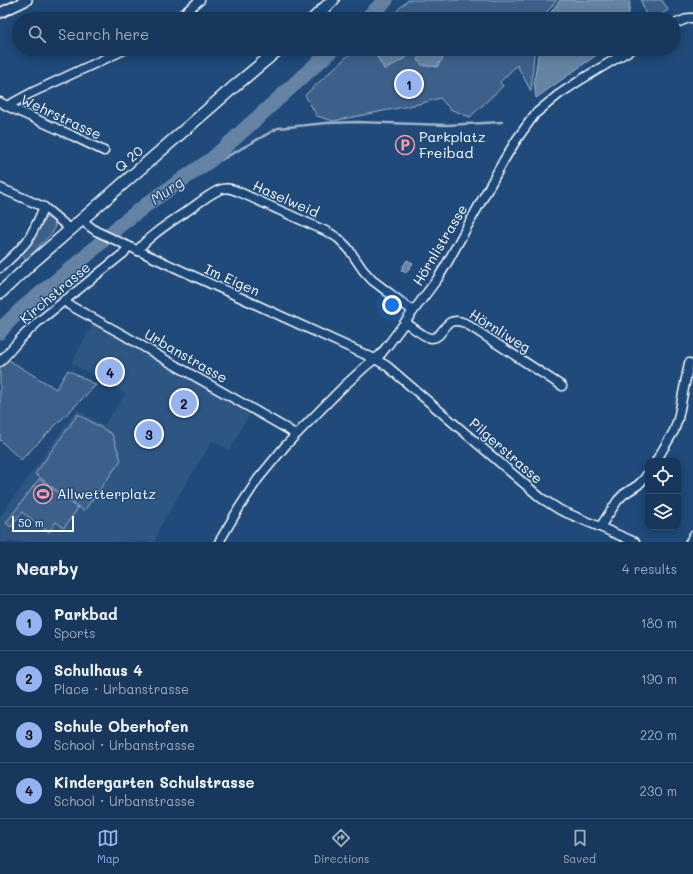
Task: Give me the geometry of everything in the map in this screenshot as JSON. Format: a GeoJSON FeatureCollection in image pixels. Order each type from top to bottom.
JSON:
{"type":"FeatureCollection","features":[{"type":"Feature","properties":{"kind":"main road"},"geometry":{"type":"LineString","coordinates":[[320,12],[333,0]]}},
{"type":"Feature","properties":{"kind":"main road","name":"Q 20"},"geometry":{"type":"LineString","coordinates":[[0,293],[33,262],[271,56]]}},
{"type":"Feature","properties":{"kind":"street"},"geometry":{"type":"LineString","coordinates":[[0,13],[27,0]]}},
{"type":"Feature","properties":{"kind":"street"},"geometry":{"type":"LineString","coordinates":[[185,12],[200,0]]}},
{"type":"Feature","properties":{"kind":"street"},"geometry":{"type":"LineString","coordinates":[[681,21],[693,18]]}},
{"type":"Feature","properties":{"kind":"street"},"geometry":{"type":"LineString","coordinates":[[3,104],[31,93],[111,56]]}},
{"type":"Feature","properties":{"kind":"street","name":"Hörnlistrasse"},"geometry":{"type":"LineString","coordinates":[[219,542],[239,508],[265,470],[295,435],[343,387],[380,355],[438,278],[504,160],[535,114],[558,95],[620,56]]}},
{"type":"Feature","properties":{"kind":"street","name":"Wehrstrasse"},"geometry":{"type":"LineString","coordinates":[[3,104],[104,151]]}},
{"type":"Feature","properties":{"kind":"street"},"geometry":{"type":"LineString","coordinates":[[0,188],[44,207],[64,223],[70,230]]}},
{"type":"Feature","properties":{"kind":"street","name":"Haselweid"},"geometry":{"type":"LineString","coordinates":[[138,251],[144,242],[171,222],[211,194],[227,188],[237,191],[330,233],[345,245],[372,280],[413,311]]}},
{"type":"Feature","properties":{"kind":"street"},"geometry":{"type":"LineString","coordinates":[[0,268],[27,240],[44,207]]}},
{"type":"Feature","properties":{"kind":"street","name":"Im Eigen"},"geometry":{"type":"LineString","coordinates":[[81,220],[96,231],[114,240],[375,359]]}},
{"type":"Feature","properties":{"kind":"street","name":"Kirchstrasse"},"geometry":{"type":"LineString","coordinates":[[0,362],[21,338],[38,322],[124,253],[128,246]]}},
{"type":"Feature","properties":{"kind":"street","name":"Urbanstrasse"},"geometry":{"type":"LineString","coordinates":[[64,300],[69,305],[289,430],[295,435]]}},
{"type":"Feature","properties":{"kind":"street","name":"Hörnliweg"},"geometry":{"type":"LineString","coordinates":[[405,322],[431,338],[436,337],[452,321],[458,320],[465,322],[562,386]]}},
{"type":"Feature","properties":{"kind":"street","name":"Pilgerstrasse"},"geometry":{"type":"LineString","coordinates":[[375,359],[387,366],[541,498],[560,510],[600,527],[617,538],[635,542]]}},
{"type":"Feature","properties":{"kind":"street"},"geometry":{"type":"LineString","coordinates":[[658,458],[674,431],[678,419],[689,363]]}},
{"type":"Feature","properties":{"kind":"street"},"geometry":{"type":"LineString","coordinates":[[600,527],[618,500],[638,485],[645,478]]}},
{"type":"Feature","properties":{"kind":"street"},"geometry":{"type":"LineString","coordinates":[[690,542],[693,536]]}},
{"type":"Feature","properties":{"kind":"shaded area"},"geometry":{"type":"Polygon","coordinates":[[[408,0],[557,0],[547,12],[395,12],[408,0]]]}},
{"type":"Feature","properties":{"kind":"shaded area"},"geometry":{"type":"Polygon","coordinates":[[[560,0],[629,0],[630,3],[629,12],[551,12],[560,0]]]}},
{"type":"Feature","properties":{"kind":"shaded area"},"geometry":{"type":"Polygon","coordinates":[[[641,0],[662,0],[668,10],[665,12],[645,12],[641,0]]]}},
{"type":"Feature","properties":{"kind":"shaded area"},"geometry":{"type":"Polygon","coordinates":[[[347,56],[534,56],[531,91],[517,65],[500,82],[503,86],[470,117],[450,109],[440,98],[419,104],[333,121],[317,116],[305,95],[347,56]]]}},
{"type":"Feature","properties":{"kind":"shaded area"},"geometry":{"type":"Polygon","coordinates":[[[376,56],[408,56],[385,70],[376,56]]]}},
{"type":"Feature","properties":{"kind":"shaded area"},"geometry":{"type":"Polygon","coordinates":[[[444,56],[437,67],[424,66],[419,62],[418,57],[444,56]]]}},
{"type":"Feature","properties":{"kind":"shaded area"},"geometry":{"type":"Polygon","coordinates":[[[538,56],[595,56],[536,98],[534,82],[538,56]]]}},
{"type":"Feature","properties":{"kind":"shaded area"},"geometry":{"type":"Polygon","coordinates":[[[45,218],[53,220],[55,225],[53,232],[26,260],[20,253],[34,237],[45,218]]]}},
{"type":"Feature","properties":{"kind":"shaded area"},"geometry":{"type":"Polygon","coordinates":[[[407,260],[413,263],[406,273],[401,270],[407,260]]]}},
{"type":"Feature","properties":{"kind":"shaded area"},"geometry":{"type":"Polygon","coordinates":[[[93,324],[250,412],[230,450],[212,441],[159,528],[155,542],[0,542],[0,517],[77,409],[103,426],[126,394],[71,363],[93,324]]]}},
{"type":"Feature","properties":{"kind":"shaded area"},"geometry":{"type":"Polygon","coordinates":[[[7,359],[56,389],[68,370],[96,385],[21,460],[0,440],[0,367],[7,359]]]}},
{"type":"Feature","properties":{"kind":"shaded area"},"geometry":{"type":"Polygon","coordinates":[[[78,414],[112,434],[121,460],[84,511],[35,474],[78,414]]]}},
{"type":"Feature","properties":{"kind":"shaded area","name":"Allwetterplatz"},"geometry":{"type":"Polygon","coordinates":[[[39,479],[78,508],[64,528],[56,522],[49,532],[22,512],[11,527],[6,523],[39,479]]]}},
{"type":"Feature","properties":{"kind":"waterway","name":"Murg"},"geometry":{"type":"LineString","coordinates":[[373,12],[386,0]]}},
{"type":"Feature","properties":{"kind":"waterway","name":"Murg"},"geometry":{"type":"LineString","coordinates":[[0,332],[6,324],[25,306],[85,257],[120,225],[150,202],[212,159],[325,56]]}},
{"type":"Feature","properties":{"kind":"waterway"},"geometry":{"type":"LineString","coordinates":[[214,157],[221,160],[278,128],[326,123],[357,122],[447,125],[502,122]]}},
{"type":"Feature","properties":{"kind":"place","name":"Parkbad"},"geometry":{"type":"Point","coordinates":[409,84]}},
{"type":"Feature","properties":{"kind":"place","name":"Parkplatz Freibad"},"geometry":{"type":"Point","coordinates":[405,145]}},
{"type":"Feature","properties":{"kind":"place","name":"Kindergarten Schulstrasse"},"geometry":{"type":"Point","coordinates":[110,372]}},
{"type":"Feature","properties":{"kind":"place","name":"Schulhaus 4"},"geometry":{"type":"Point","coordinates":[184,403]}},
{"type":"Feature","properties":{"kind":"place","name":"Schule Oberhofen"},"geometry":{"type":"Point","coordinates":[149,434]}},
{"type":"Feature","properties":{"kind":"place","name":"Allwetterplatz"},"geometry":{"type":"Point","coordinates":[43,494]}}]}
